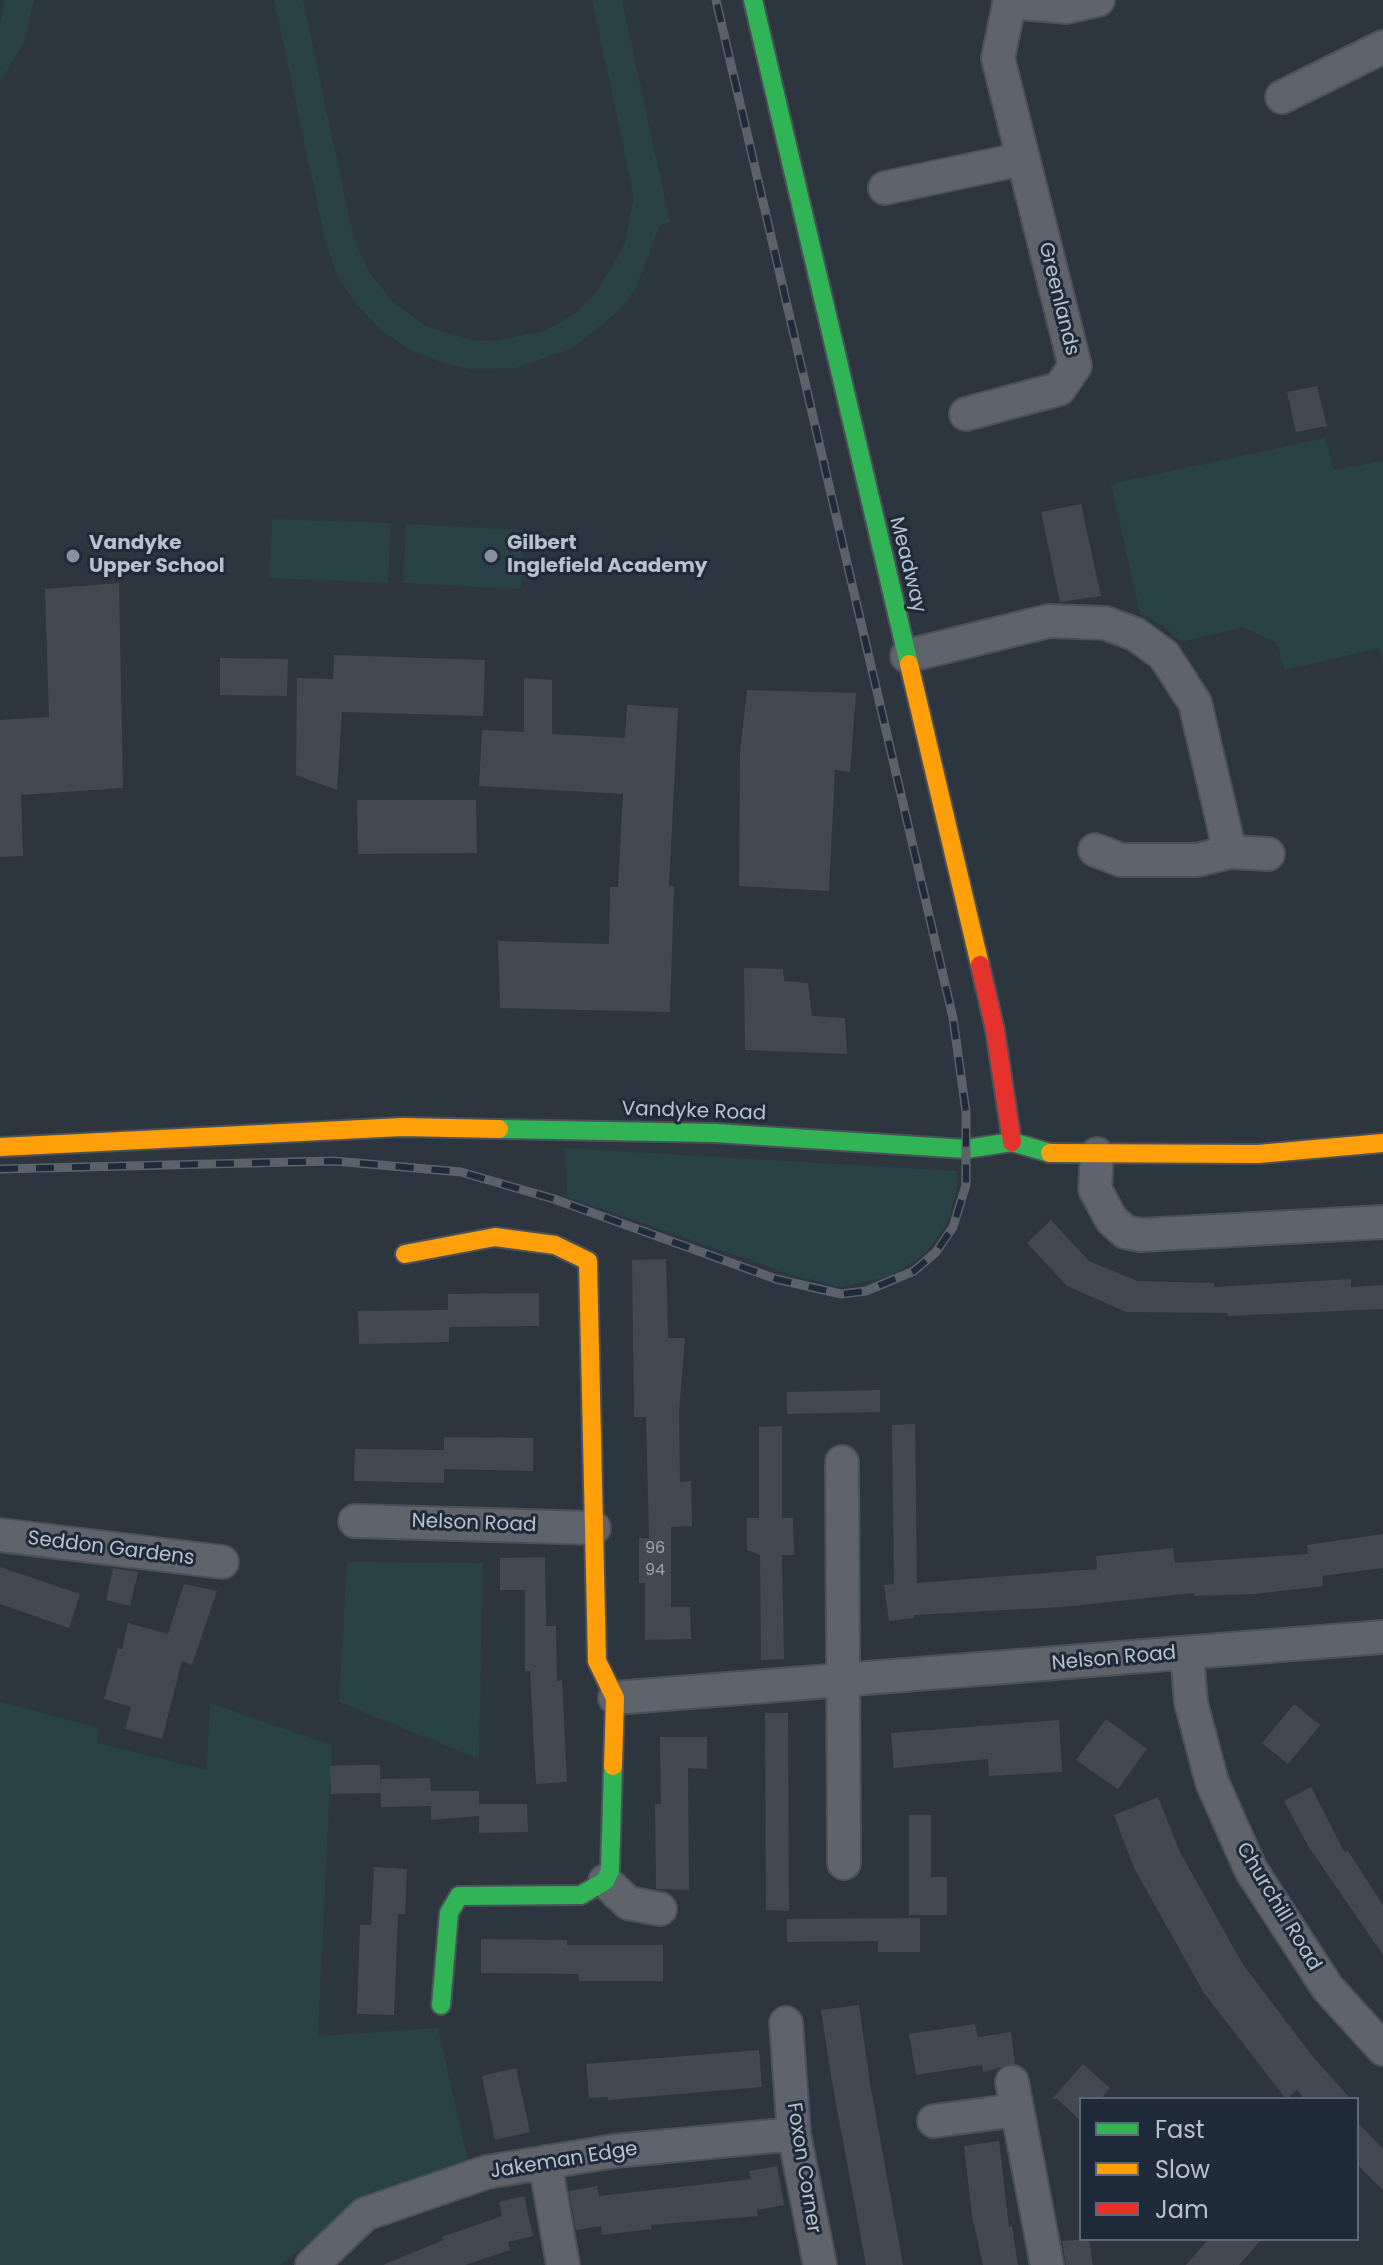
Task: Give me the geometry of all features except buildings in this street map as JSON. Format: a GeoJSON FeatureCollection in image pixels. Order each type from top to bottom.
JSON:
{"type":"FeatureCollection","features":[{"type":"Feature","properties":{"kind":"street","name":"Meadway"},"geometry":{"type":"LineString","coordinates":[[753,0],[995,1030],[1012,1142]]}},
{"type":"Feature","properties":{"kind":"street","name":"Greenlands"},"geometry":{"type":"LineString","coordinates":[[966,414],[1059,389],[1075,366],[998,58],[1010,1],[1067,7],[1098,0]]}},
{"type":"Feature","properties":{"kind":"street"},"geometry":{"type":"LineString","coordinates":[[1282,97],[1383,47]]}},
{"type":"Feature","properties":{"kind":"street"},"geometry":{"type":"LineString","coordinates":[[885,188],[1022,159]]}},
{"type":"Feature","properties":{"kind":"street"},"geometry":{"type":"LineString","coordinates":[[907,656],[1049,621],[1105,623],[1135,634],[1164,655],[1195,703],[1230,852]]}},
{"type":"Feature","properties":{"kind":"street"},"geometry":{"type":"LineString","coordinates":[[1095,850],[1121,860],[1197,860],[1230,852],[1268,854]]}},
{"type":"Feature","properties":{"kind":"street","name":"Vandyke Road"},"geometry":{"type":"LineString","coordinates":[[0,1147],[402,1127],[715,1133],[966,1149],[1012,1142],[1044,1153],[1097,1154],[1258,1154],[1383,1143]]}},
{"type":"Feature","properties":{"kind":"street"},"geometry":{"type":"LineString","coordinates":[[1097,1154],[1095,1189],[1111,1219],[1125,1232],[1141,1235],[1383,1222]]}},
{"type":"Feature","properties":{"kind":"street"},"geometry":{"type":"LineString","coordinates":[[405,1254],[495,1237],[555,1245],[588,1261],[597,1661],[615,1698],[610,1871],[605,1881],[581,1895],[459,1896],[449,1913],[441,2005]]}},
{"type":"Feature","properties":{"kind":"street"},"geometry":{"type":"LineString","coordinates":[[842,1462],[844,1863]]}},
{"type":"Feature","properties":{"kind":"street","name":"Nelson Road"},"geometry":{"type":"LineString","coordinates":[[355,1521],[594,1528]]}},
{"type":"Feature","properties":{"kind":"street","name":"Seddon Gardens"},"geometry":{"type":"LineString","coordinates":[[0,1535],[222,1562]]}},
{"type":"Feature","properties":{"kind":"street","name":"Nelson Road"},"geometry":{"type":"LineString","coordinates":[[615,1698],[1383,1637]]}},
{"type":"Feature","properties":{"kind":"street","name":"Churchill Road"},"geometry":{"type":"LineString","coordinates":[[1187,1653],[1191,1703],[1212,1782],[1251,1870],[1327,1987],[1383,2049]]}},
{"type":"Feature","properties":{"kind":"street"},"geometry":{"type":"LineString","coordinates":[[605,1881],[628,1903],[660,1909]]}},
{"type":"Feature","properties":{"kind":"street","name":"Foxon Corner"},"geometry":{"type":"LineString","coordinates":[[786,2023],[794,2134],[820,2265]]}},
{"type":"Feature","properties":{"kind":"street"},"geometry":{"type":"LineString","coordinates":[[934,2121],[1014,2096],[1047,2265]]}},
{"type":"Feature","properties":{"kind":"street","name":"Jakeman Edge"},"geometry":{"type":"LineString","coordinates":[[312,2265],[365,2214],[487,2172],[615,2151],[794,2134]]}},
{"type":"Feature","properties":{"kind":"street"},"geometry":{"type":"LineString","coordinates":[[545,2162],[563,2265]]}},
{"type":"Feature","properties":{"kind":"green space"},"geometry":{"type":"Polygon","coordinates":[[[5,0],[34,0],[25,41],[0,82],[0,23],[5,0]]]}},
{"type":"Feature","properties":{"kind":"green space"},"geometry":{"type":"Polygon","coordinates":[[[274,0],[303,0],[353,235],[368,271],[394,303],[426,326],[469,340],[493,341],[545,331],[574,314],[595,294],[624,245],[633,202],[631,182],[592,0],[622,0],[670,222],[660,225],[636,288],[620,310],[573,348],[517,368],[470,369],[441,362],[412,351],[383,332],[358,306],[339,279],[326,245],[274,0]]]}},
{"type":"Feature","properties":{"kind":"green space"},"geometry":{"type":"Polygon","coordinates":[[[1325,438],[1334,470],[1383,461],[1383,664],[1379,648],[1284,670],[1277,643],[1243,627],[1181,642],[1163,626],[1140,614],[1111,484],[1325,438]]]}},
{"type":"Feature","properties":{"kind":"green space"},"geometry":{"type":"Polygon","coordinates":[[[272,519],[391,523],[388,583],[269,578],[272,519]]]}},
{"type":"Feature","properties":{"kind":"green space"},"geometry":{"type":"Polygon","coordinates":[[[406,524],[524,530],[521,589],[403,583],[406,524]]]}},
{"type":"Feature","properties":{"kind":"green space"},"geometry":{"type":"Polygon","coordinates":[[[565,1148],[957,1171],[958,1187],[948,1222],[926,1253],[890,1277],[841,1287],[795,1276],[567,1197],[565,1148]]]}},
{"type":"Feature","properties":{"kind":"green space"},"geometry":{"type":"Polygon","coordinates":[[[347,1562],[483,1563],[479,1759],[339,1702],[347,1562]]]}},
{"type":"Feature","properties":{"kind":"green space"},"geometry":{"type":"Polygon","coordinates":[[[0,1702],[99,1728],[97,1743],[206,1770],[210,1703],[332,1745],[318,2036],[438,2028],[469,2165],[362,2202],[280,2265],[0,2265],[0,1702]]]}},
{"type":"Feature","properties":{"kind":"railway"},"geometry":{"type":"LineString","coordinates":[[0,1169],[334,1161],[461,1172],[554,1199],[776,1279],[841,1294],[866,1291],[914,1271],[936,1252],[953,1227],[966,1185],[966,1112],[953,1018],[716,0]]}},
{"type":"Feature","properties":{"kind":"traffic: fast"},"geometry":{"type":"LineString","coordinates":[[753,0],[909,664]]}},
{"type":"Feature","properties":{"kind":"traffic: fast"},"geometry":{"type":"LineString","coordinates":[[499,1129],[715,1133],[966,1149],[1012,1142],[1050,1153]]}},
{"type":"Feature","properties":{"kind":"traffic: fast"},"geometry":{"type":"LineString","coordinates":[[441,2005],[449,1913],[459,1896],[581,1895],[605,1881],[610,1871],[613,1766]]}},
{"type":"Feature","properties":{"kind":"traffic: slow"},"geometry":{"type":"LineString","coordinates":[[909,664],[980,965]]}},
{"type":"Feature","properties":{"kind":"traffic: slow"},"geometry":{"type":"LineString","coordinates":[[0,1147],[402,1127],[499,1129]]}},
{"type":"Feature","properties":{"kind":"traffic: slow"},"geometry":{"type":"LineString","coordinates":[[1050,1153],[1258,1154],[1383,1143]]}},
{"type":"Feature","properties":{"kind":"traffic: slow"},"geometry":{"type":"LineString","coordinates":[[405,1254],[495,1237],[555,1245],[588,1261],[597,1661],[615,1698],[613,1766]]}},
{"type":"Feature","properties":{"kind":"traffic: jam"},"geometry":{"type":"LineString","coordinates":[[980,965],[995,1030],[1012,1142]]}},
{"type":"Feature","properties":{"kind":"place","name":"Vandyke Upper School"},"geometry":{"type":"Point","coordinates":[73,556]}},
{"type":"Feature","properties":{"kind":"place","name":"Gilbert Inglefield Academy"},"geometry":{"type":"Point","coordinates":[491,556]}}]}
